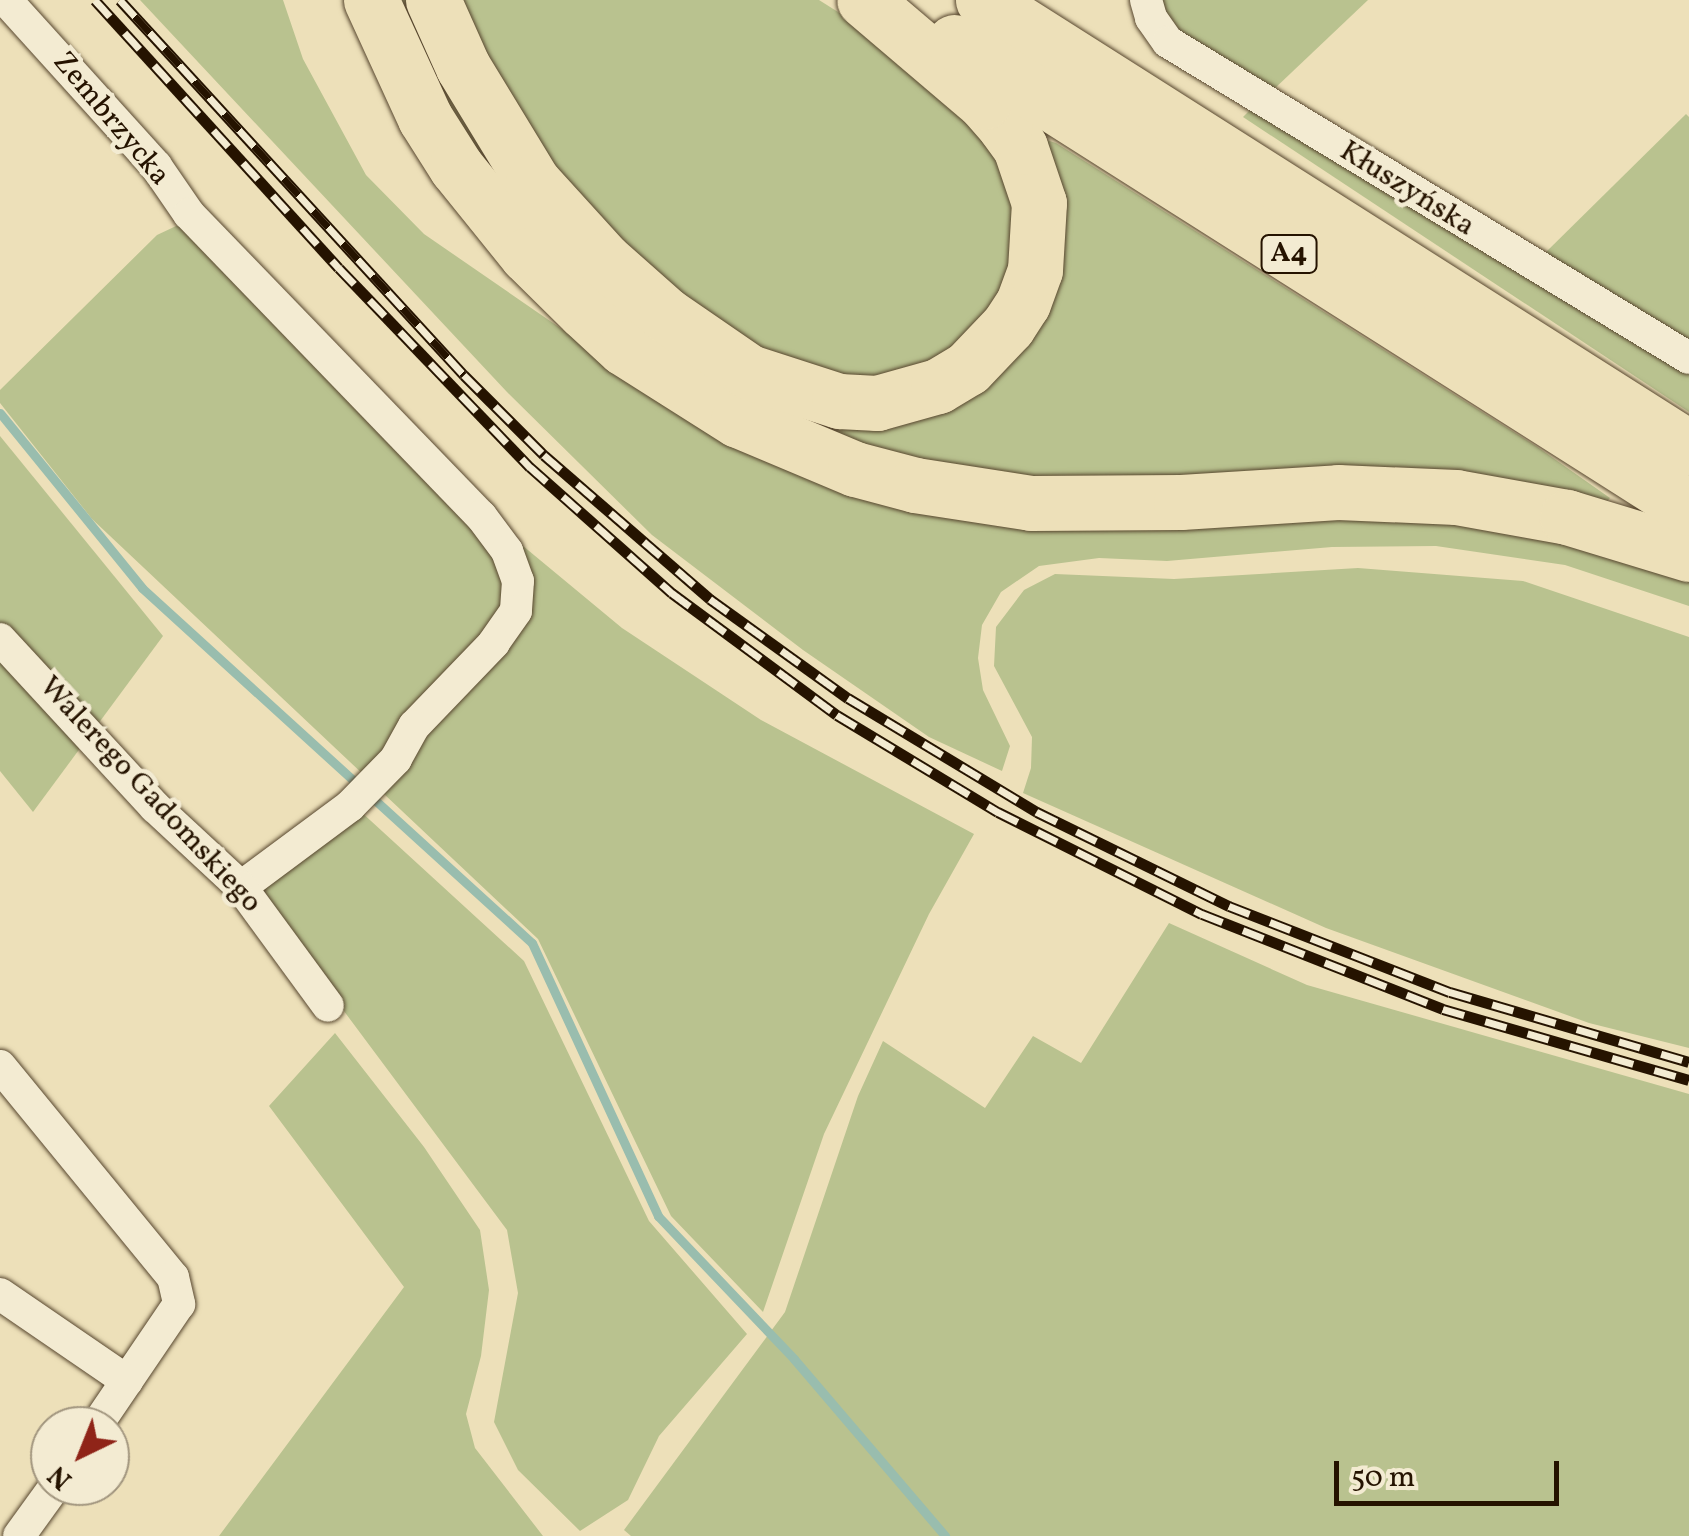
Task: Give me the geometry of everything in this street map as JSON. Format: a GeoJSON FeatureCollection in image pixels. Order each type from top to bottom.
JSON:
{"type":"FeatureCollection","features":[{"type":"Feature","properties":{"kind":"highway"},"geometry":{"type":"LineString","coordinates":[[371,0],[425,118],[456,167],[527,254],[624,348],[738,420],[822,455],[915,485],[1032,504],[1181,502],[1338,492],[1456,497],[1567,517],[1689,554]]}},
{"type":"Feature","properties":{"kind":"highway"},"geometry":{"type":"LineString","coordinates":[[433,0],[470,81],[533,182],[604,260],[666,315],[748,372],[839,401],[877,403],[938,386],[978,360],[1008,326],[1023,304],[1035,270],[1039,203],[1020,147],[1005,126],[984,102],[864,0]]}},
{"type":"Feature","properties":{"kind":"highway","name":"A4"},"geometry":{"type":"LineString","coordinates":[[888,0],[1689,508]]}},
{"type":"Feature","properties":{"kind":"highway","name":"A4"},"geometry":{"type":"LineString","coordinates":[[983,0],[1689,448]]}},
{"type":"Feature","properties":{"kind":"street","name":"Zembrzycka"},"geometry":{"type":"LineString","coordinates":[[6,0],[156,166],[189,214],[481,516],[507,550],[518,581],[516,611],[494,643],[414,726],[396,759],[378,779],[350,806],[241,886]]}},
{"type":"Feature","properties":{"kind":"street","name":"Kłuszyńska"},"geometry":{"type":"LineString","coordinates":[[1146,0],[1151,18],[1168,42],[1689,358]]}},
{"type":"Feature","properties":{"kind":"street","name":"Walerego Gadomskiego"},"geometry":{"type":"LineString","coordinates":[[0,638],[155,808],[241,886],[328,1006]]}},
{"type":"Feature","properties":{"kind":"street"},"geometry":{"type":"LineString","coordinates":[[0,1066],[172,1276],[179,1304],[110,1406]]}},
{"type":"Feature","properties":{"kind":"street"},"geometry":{"type":"LineString","coordinates":[[0,1294],[127,1381]]}},
{"type":"Feature","properties":{"kind":"street"},"geometry":{"type":"LineString","coordinates":[[19,1536],[41,1506]]}},
{"type":"Feature","properties":{"kind":"green space"},"geometry":{"type":"Polygon","coordinates":[[[140,0],[283,0],[303,59],[366,175],[424,234],[672,405],[834,481],[1462,513],[1689,579],[1689,606],[1565,565],[1436,546],[1332,547],[1167,561],[1099,558],[1039,566],[1001,592],[982,625],[978,658],[983,690],[1010,746],[1002,771],[929,737],[803,650],[652,535],[507,392],[140,0]]]}},
{"type":"Feature","properties":{"kind":"green space"},"geometry":{"type":"Polygon","coordinates":[[[390,0],[416,0],[442,62],[489,146],[524,196],[604,283],[725,377],[794,413],[849,425],[909,418],[966,394],[1014,352],[1045,300],[1057,262],[1061,223],[1057,185],[1043,139],[1056,143],[1536,446],[1610,498],[1604,505],[1481,479],[1333,472],[1124,487],[1024,483],[952,474],[822,439],[759,413],[701,380],[655,350],[573,282],[485,182],[415,62],[390,0]]]}},
{"type":"Feature","properties":{"kind":"green space"},"geometry":{"type":"Polygon","coordinates":[[[456,0],[819,0],[900,51],[1008,158],[1022,249],[974,337],[882,384],[807,377],[692,309],[559,180],[456,0]]]}},
{"type":"Feature","properties":{"kind":"green space"},"geometry":{"type":"Polygon","coordinates":[[[1159,0],[1368,0],[1272,91],[1178,34],[1159,0]]]}},
{"type":"Feature","properties":{"kind":"green space"},"geometry":{"type":"Polygon","coordinates":[[[1256,104],[1689,364],[1689,412],[1243,117],[1256,104]]]}},
{"type":"Feature","properties":{"kind":"green space"},"geometry":{"type":"Polygon","coordinates":[[[1686,114],[1689,117],[1689,345],[1543,255],[1686,114]]]}},
{"type":"Feature","properties":{"kind":"green space"},"geometry":{"type":"Polygon","coordinates":[[[191,219],[499,526],[622,628],[761,720],[974,834],[929,914],[824,1134],[763,1312],[671,1216],[538,939],[92,519],[0,403],[0,390],[157,235],[191,219]]]}},
{"type":"Feature","properties":{"kind":"green space"},"geometry":{"type":"Polygon","coordinates":[[[0,436],[163,636],[33,812],[0,771],[0,436]]]}},
{"type":"Feature","properties":{"kind":"green space"},"geometry":{"type":"Polygon","coordinates":[[[1358,568],[1523,581],[1689,637],[1689,1048],[1589,1023],[1326,928],[1023,793],[1031,768],[1032,737],[994,666],[996,627],[1024,590],[1055,574],[1174,579],[1358,568]]]}},
{"type":"Feature","properties":{"kind":"green space"},"geometry":{"type":"Polygon","coordinates":[[[359,810],[524,961],[649,1221],[747,1334],[659,1436],[628,1500],[580,1531],[518,1470],[494,1422],[518,1293],[507,1230],[256,893],[359,810]]]}},
{"type":"Feature","properties":{"kind":"green space"},"geometry":{"type":"Polygon","coordinates":[[[1169,923],[1307,985],[1689,1094],[1689,1536],[631,1536],[624,1530],[785,1312],[858,1096],[883,1041],[985,1108],[1033,1036],[1081,1063],[1169,923]]]}},
{"type":"Feature","properties":{"kind":"green space"},"geometry":{"type":"Polygon","coordinates":[[[335,1033],[424,1147],[480,1230],[489,1290],[481,1356],[466,1414],[475,1448],[543,1536],[219,1536],[404,1287],[269,1106],[335,1033]]]}},
{"type":"Feature","properties":{"kind":"waterway"},"geometry":{"type":"LineString","coordinates":[[0,413],[142,588],[532,943],[658,1216],[794,1359],[945,1536]]}},
{"type":"Feature","properties":{"kind":"railway"},"geometry":{"type":"LineString","coordinates":[[95,0],[339,268],[530,467],[672,593],[837,715],[998,812],[1202,914],[1443,1009],[1689,1080]]}},
{"type":"Feature","properties":{"kind":"railway"},"geometry":{"type":"LineString","coordinates":[[120,0],[464,375],[544,455],[710,599],[848,698],[1037,812],[1229,906],[1450,992],[1689,1062]]}}]}
